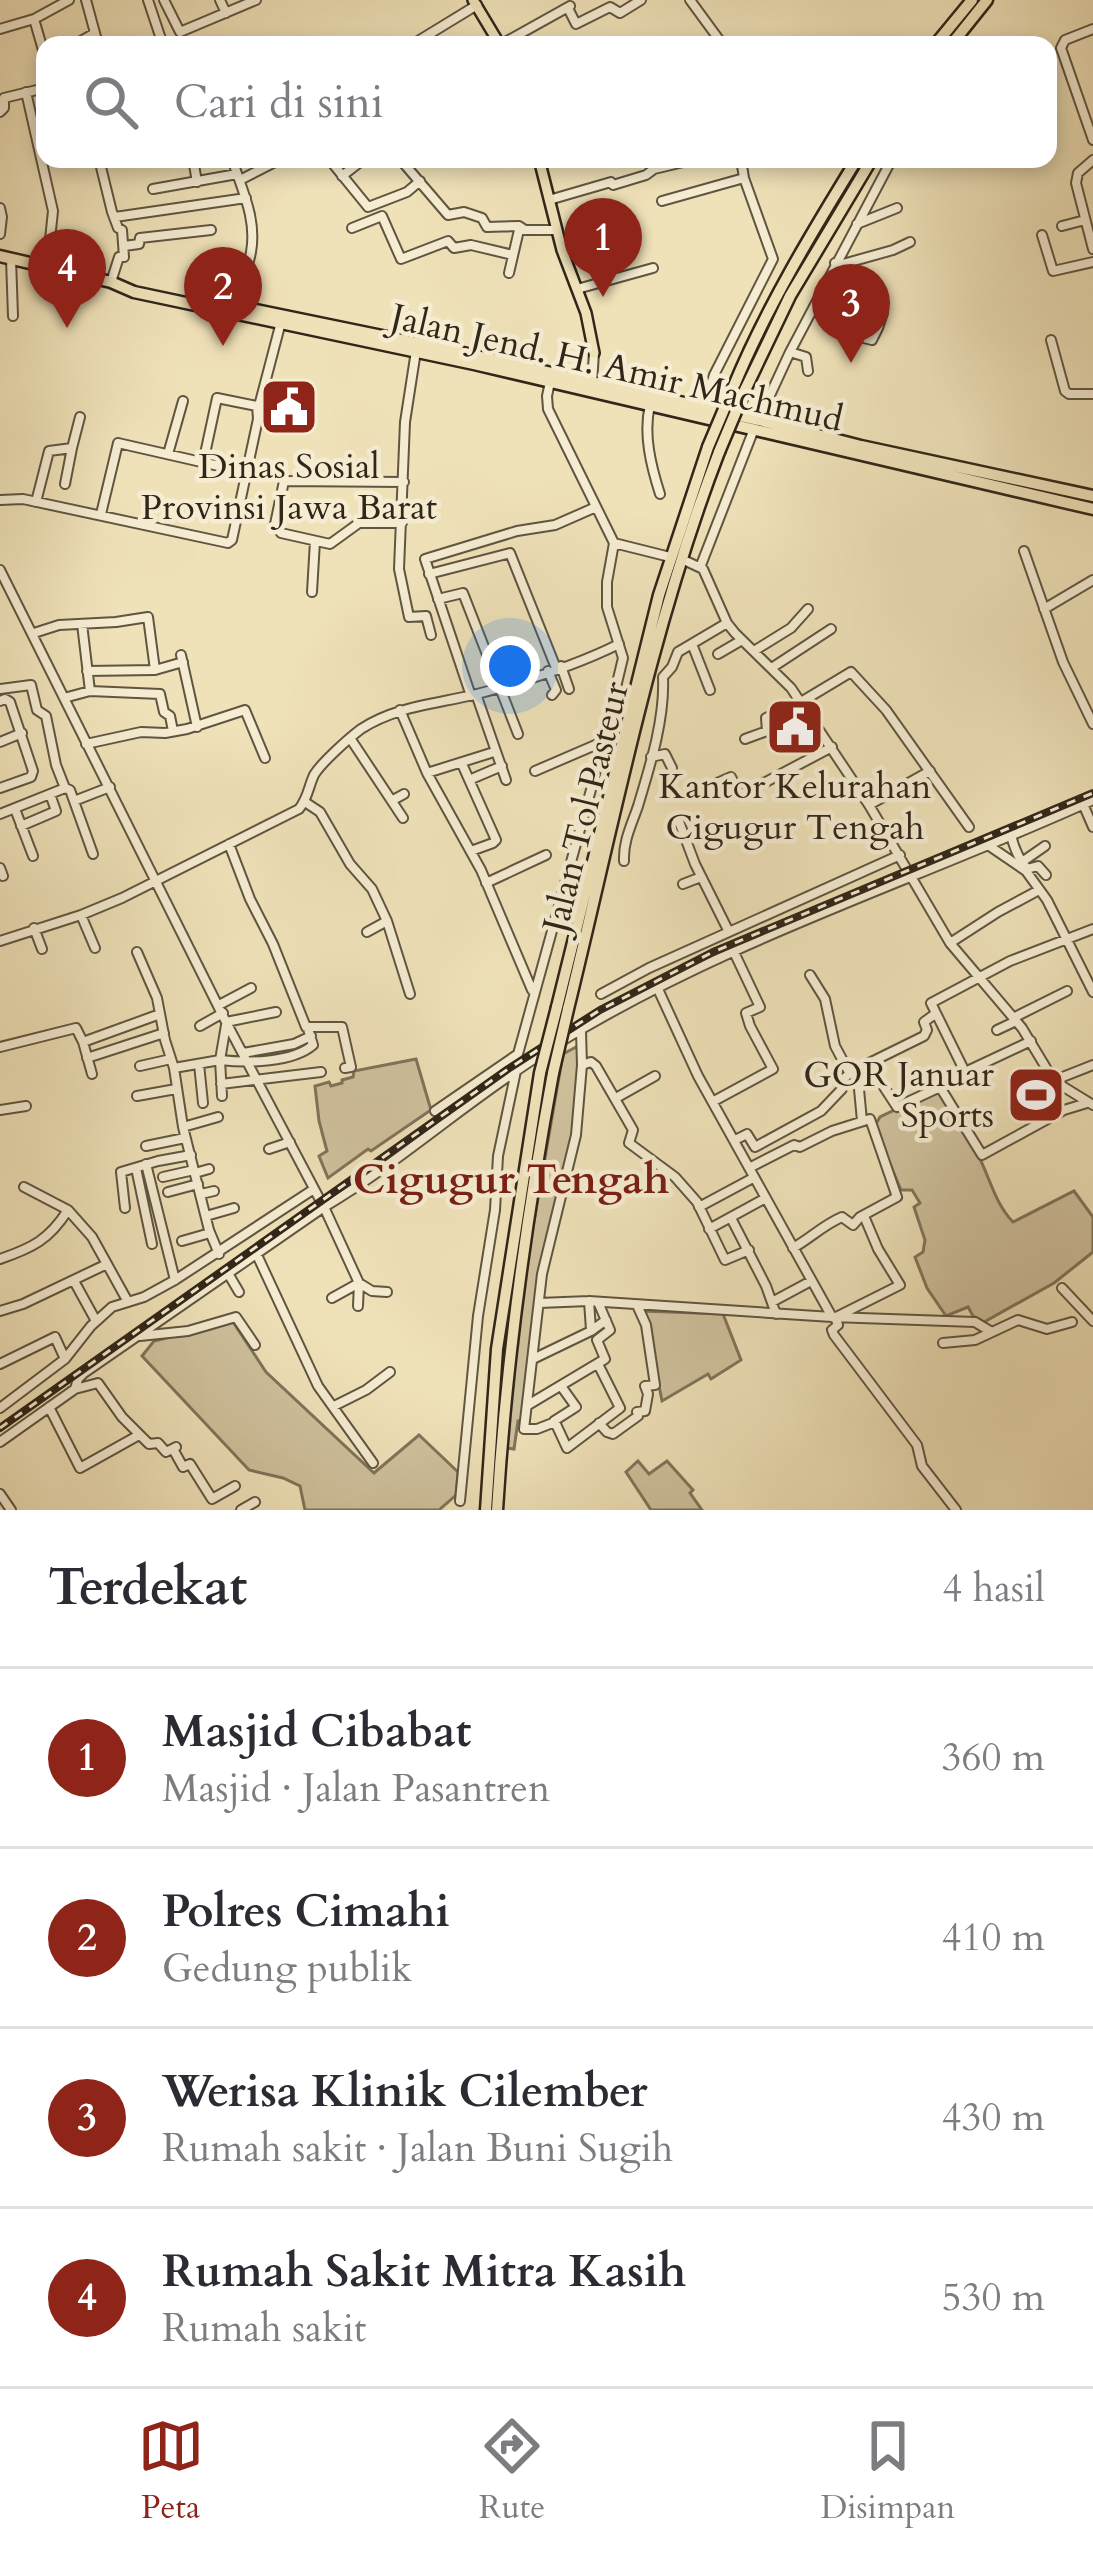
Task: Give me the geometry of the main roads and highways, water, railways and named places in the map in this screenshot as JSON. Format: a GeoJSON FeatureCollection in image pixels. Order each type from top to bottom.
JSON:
{"type":"FeatureCollection","features":[{"type":"Feature","properties":{"kind":"highway"},"geometry":{"type":"LineString","coordinates":[[942,36],[972,0]]}},
{"type":"Feature","properties":{"kind":"highway"},"geometry":{"type":"LineString","coordinates":[[958,36],[987,0]]}},
{"type":"Feature","properties":{"kind":"highway","name":"Jalan Tol Pasteur"},"geometry":{"type":"LineString","coordinates":[[486,1510],[497,1348],[547,1073],[659,595],[784,285],[852,168]]}},
{"type":"Feature","properties":{"kind":"highway","name":"Jalan Tol Pasteur"},"geometry":{"type":"LineString","coordinates":[[739,389],[867,168]]}},
{"type":"Feature","properties":{"kind":"highway","name":"Jalan Jend. H. Amir Machmud"},"geometry":{"type":"LineString","coordinates":[[6,258],[134,292],[451,350],[704,408],[756,425]]}},
{"type":"Feature","properties":{"kind":"highway","name":"Jalan Jend. H. Amir Machmud"},"geometry":{"type":"LineString","coordinates":[[127,287],[234,306],[649,409],[756,425],[1067,496],[1093,496]]}},
{"type":"Feature","properties":{"kind":"highway","name":"Jalan Jend. H. Amir Machmud"},"geometry":{"type":"LineString","coordinates":[[1067,496],[1093,509]]}},
{"type":"Feature","properties":{"kind":"highway","name":"Jalan Tol Pasteur"},"geometry":{"type":"LineString","coordinates":[[497,1510],[510,1351],[547,1073]]}},
{"type":"Feature","properties":{"kind":"main road"},"geometry":{"type":"LineString","coordinates":[[475,3],[495,36]]}},
{"type":"Feature","properties":{"kind":"main road"},"geometry":{"type":"LineString","coordinates":[[540,168],[594,353]]}},
{"type":"Feature","properties":{"kind":"railway"},"geometry":{"type":"LineString","coordinates":[[0,1428],[508,1069],[600,1010],[713,952],[1093,793]]}},
{"type":"Feature","properties":{"kind":"place","name":"Masjid Cibabat"},"geometry":{"type":"Point","coordinates":[603,297]}},
{"type":"Feature","properties":{"kind":"place","name":"Rumah Sakit Mitra Kasih"},"geometry":{"type":"Point","coordinates":[67,328]}},
{"type":"Feature","properties":{"kind":"place","name":"Polres Cimahi"},"geometry":{"type":"Point","coordinates":[223,346]}},
{"type":"Feature","properties":{"kind":"place","name":"Werisa Klinik Cilember"},"geometry":{"type":"Point","coordinates":[851,363]}},
{"type":"Feature","properties":{"kind":"place","name":"Dinas Sosial Provinsi Jawa Barat"},"geometry":{"type":"Point","coordinates":[289,407]}},
{"type":"Feature","properties":{"kind":"place","name":"Kantor Kelurahan Cigugur Tengah"},"geometry":{"type":"Point","coordinates":[795,727]}},
{"type":"Feature","properties":{"kind":"place","name":"GOR Januar Sports"},"geometry":{"type":"Point","coordinates":[1036,1095]}},
{"type":"Feature","properties":{"kind":"district","name":"Cigugur Tengah"},"geometry":{"type":"Point","coordinates":[511,1179]}}]}
